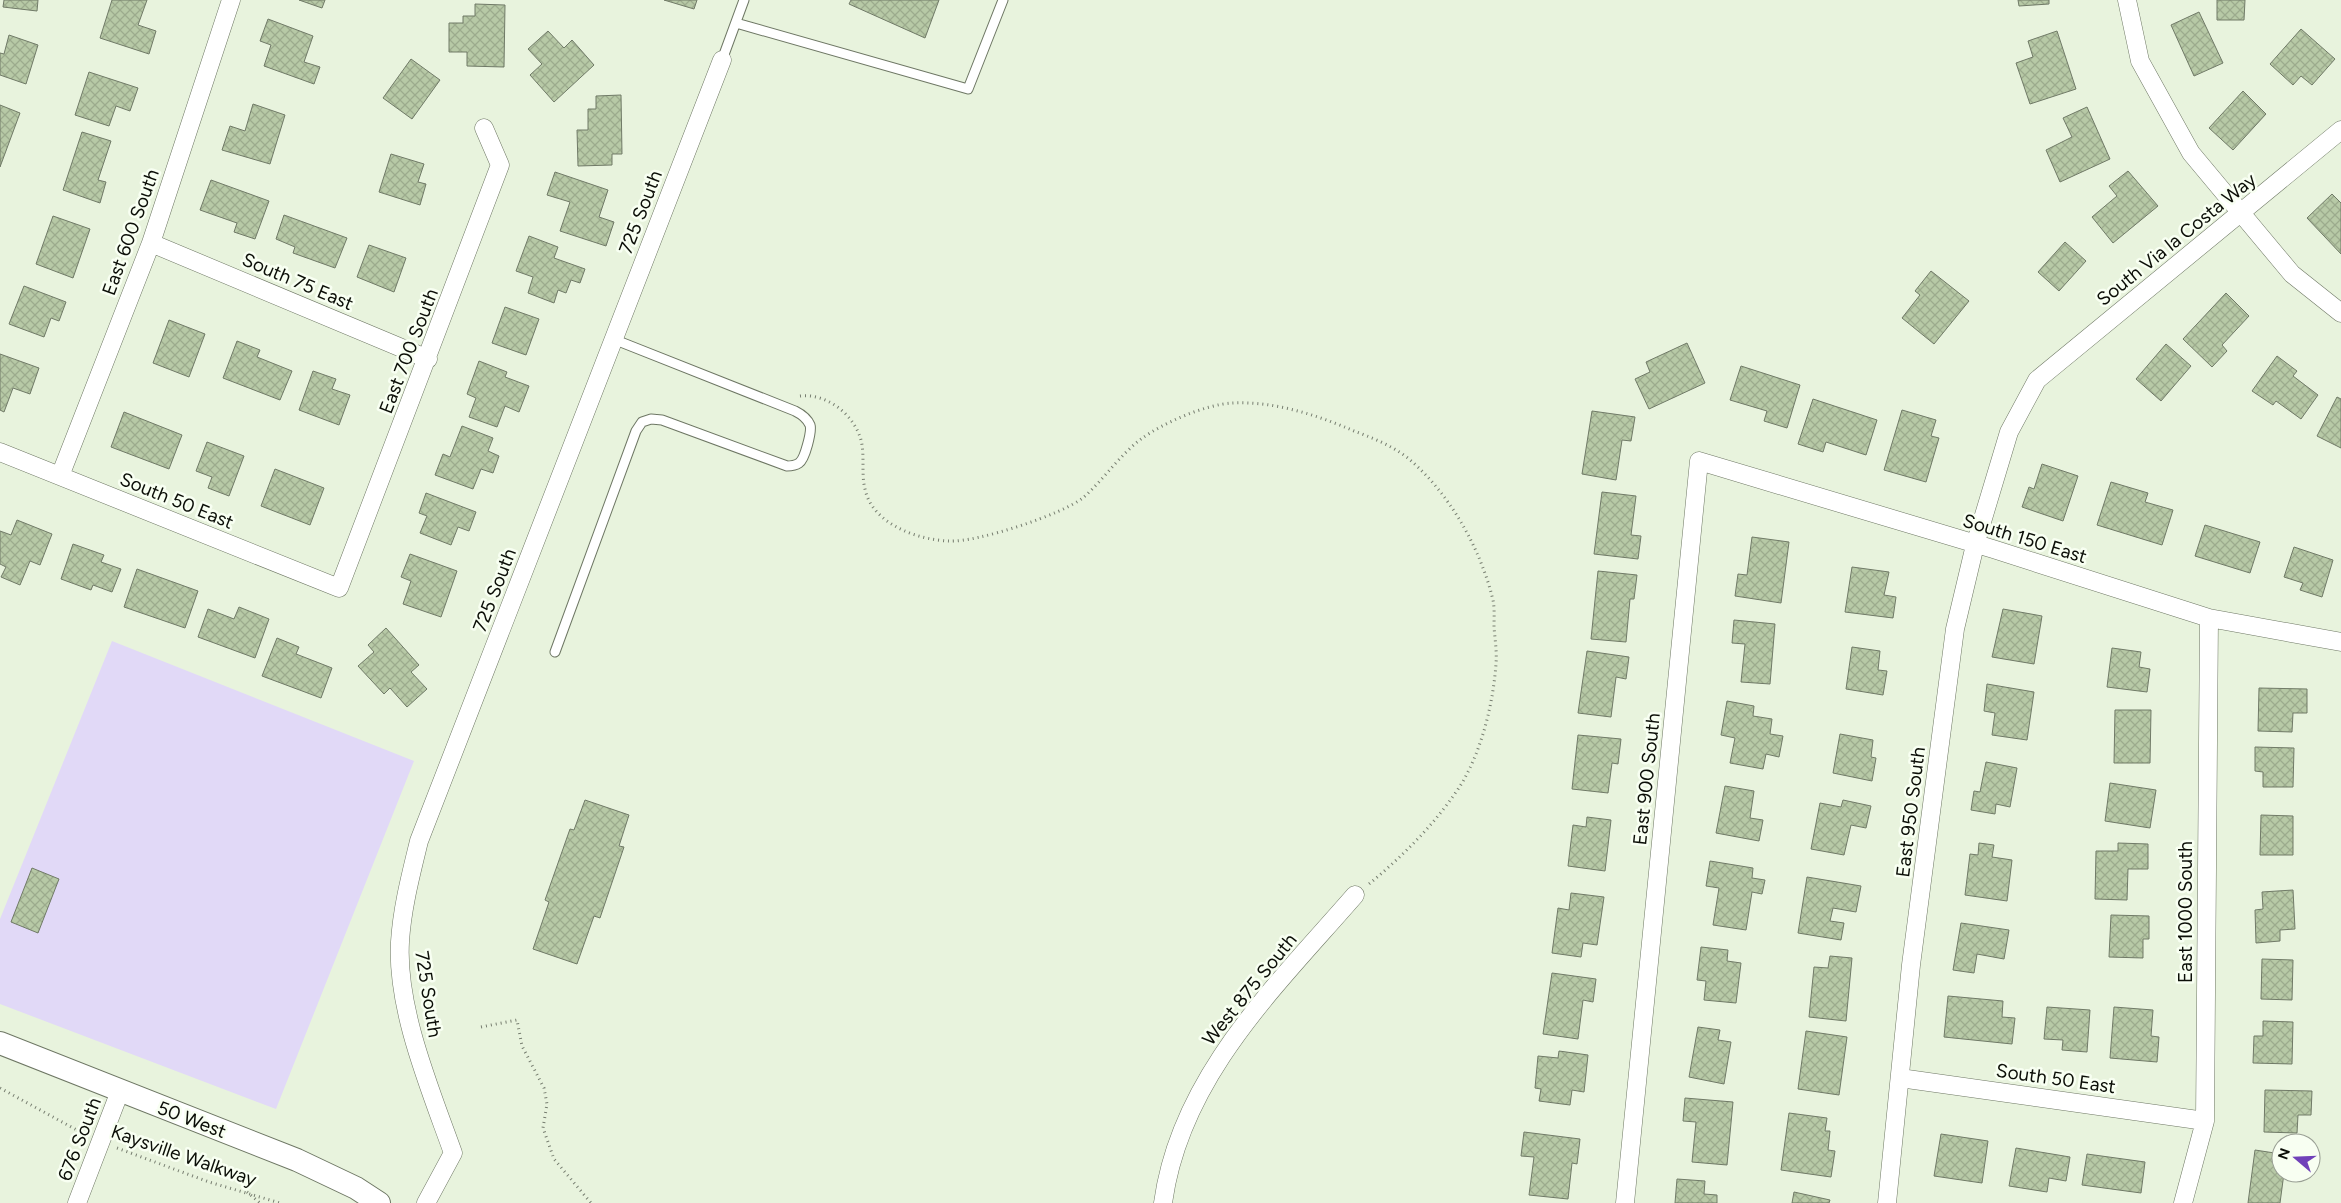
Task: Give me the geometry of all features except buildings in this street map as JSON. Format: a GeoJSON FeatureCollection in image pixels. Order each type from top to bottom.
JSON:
{"type":"FeatureCollection","features":[{"type":"Feature","properties":{"kind":"street","name":"East 600 South"},"geometry":{"type":"LineString","coordinates":[[60,476],[151,242],[231,0]]}},
{"type":"Feature","properties":{"kind":"street"},"geometry":{"type":"LineString","coordinates":[[2127,0],[2140,61],[2191,153],[2292,274],[2341,313]]}},
{"type":"Feature","properties":{"kind":"street","name":"725 South"},"geometry":{"type":"LineString","coordinates":[[426,1203],[454,1153],[420,1061],[403,990],[400,944],[406,894],[419,841],[722,60]]}},
{"type":"Feature","properties":{"kind":"street","name":"East 700 South"},"geometry":{"type":"LineString","coordinates":[[339,588],[428,359],[500,165],[484,128]]}},
{"type":"Feature","properties":{"kind":"street","name":"South Via la Costa Way"},"geometry":{"type":"LineString","coordinates":[[2037,380],[2341,130]]}},
{"type":"Feature","properties":{"kind":"street","name":"South 75 East"},"geometry":{"type":"LineString","coordinates":[[151,242],[428,359]]}},
{"type":"Feature","properties":{"kind":"street","name":"East 950 South"},"geometry":{"type":"LineString","coordinates":[[1887,1203],[1912,965],[1955,629],[1975,544],[2009,432],[2037,380]]}},
{"type":"Feature","properties":{"kind":"street","name":"South 50 East"},"geometry":{"type":"LineString","coordinates":[[0,452],[339,588]]}},
{"type":"Feature","properties":{"kind":"street","name":"South 150 East"},"geometry":{"type":"LineString","coordinates":[[1699,461],[1975,544],[2209,618],[2341,642]]}},
{"type":"Feature","properties":{"kind":"street","name":"East 900 South"},"geometry":{"type":"LineString","coordinates":[[1626,1203],[1699,461]]}},
{"type":"Feature","properties":{"kind":"street","name":"East 1000 South"},"geometry":{"type":"LineString","coordinates":[[2183,1203],[2205,1121],[2209,618]]}},
{"type":"Feature","properties":{"kind":"street","name":"West 875 South"},"geometry":{"type":"LineString","coordinates":[[1163,1203],[1175,1155],[1194,1104],[1215,1065],[1242,1026],[1355,895]]}},
{"type":"Feature","properties":{"kind":"street","name":"50 West"},"geometry":{"type":"LineString","coordinates":[[0,1043],[297,1160],[356,1188],[380,1203]]}},
{"type":"Feature","properties":{"kind":"street","name":"South 50 East"},"geometry":{"type":"LineString","coordinates":[[1900,1078],[2205,1121]]}},
{"type":"Feature","properties":{"kind":"street","name":"676 South"},"geometry":{"type":"LineString","coordinates":[[77,1203],[120,1090]]}},
{"type":"Feature","properties":{"kind":"lane","name":"725 South"},"geometry":{"type":"LineString","coordinates":[[722,60],[744,0]]}},
{"type":"Feature","properties":{"kind":"lane"},"geometry":{"type":"LineString","coordinates":[[736,23],[968,88],[1003,0]]}},
{"type":"Feature","properties":{"kind":"lane"},"geometry":{"type":"LineString","coordinates":[[555,652],[638,425],[646,420],[662,420],[787,466],[798,464],[802,460],[811,434],[811,426],[802,415],[785,406],[614,339]]}},
{"type":"Feature","properties":{"kind":"path"},"geometry":{"type":"LineString","coordinates":[[785,406],[792,399],[806,395],[823,398],[836,405],[849,419],[861,440],[864,486],[871,506],[891,524],[906,531],[936,540],[951,542],[992,535],[1070,506],[1085,496],[1142,439],[1178,419],[1230,403],[1273,406],[1300,412],[1372,438],[1407,458],[1430,479],[1451,506],[1477,553],[1489,585],[1494,603],[1496,661],[1493,694],[1484,728],[1462,782],[1435,819],[1411,846],[1355,895]]}},
{"type":"Feature","properties":{"kind":"path"},"geometry":{"type":"LineString","coordinates":[[481,1027],[517,1020],[522,1046],[544,1088],[547,1104],[543,1128],[554,1159],[591,1203]]}},
{"type":"Feature","properties":{"kind":"path","name":"Kaysville Walkway"},"geometry":{"type":"LineString","coordinates":[[0,1088],[100,1141],[209,1182],[245,1191],[280,1203]]}},
{"type":"Feature","properties":{"kind":"path"},"geometry":{"type":"LineString","coordinates":[[245,1191],[260,1203]]}},
{"type":"Feature","properties":{"kind":"shaded area"},"geometry":{"type":"Polygon","coordinates":[[[112,641],[414,761],[276,1109],[0,1004],[0,919],[112,641]]]}}]}
